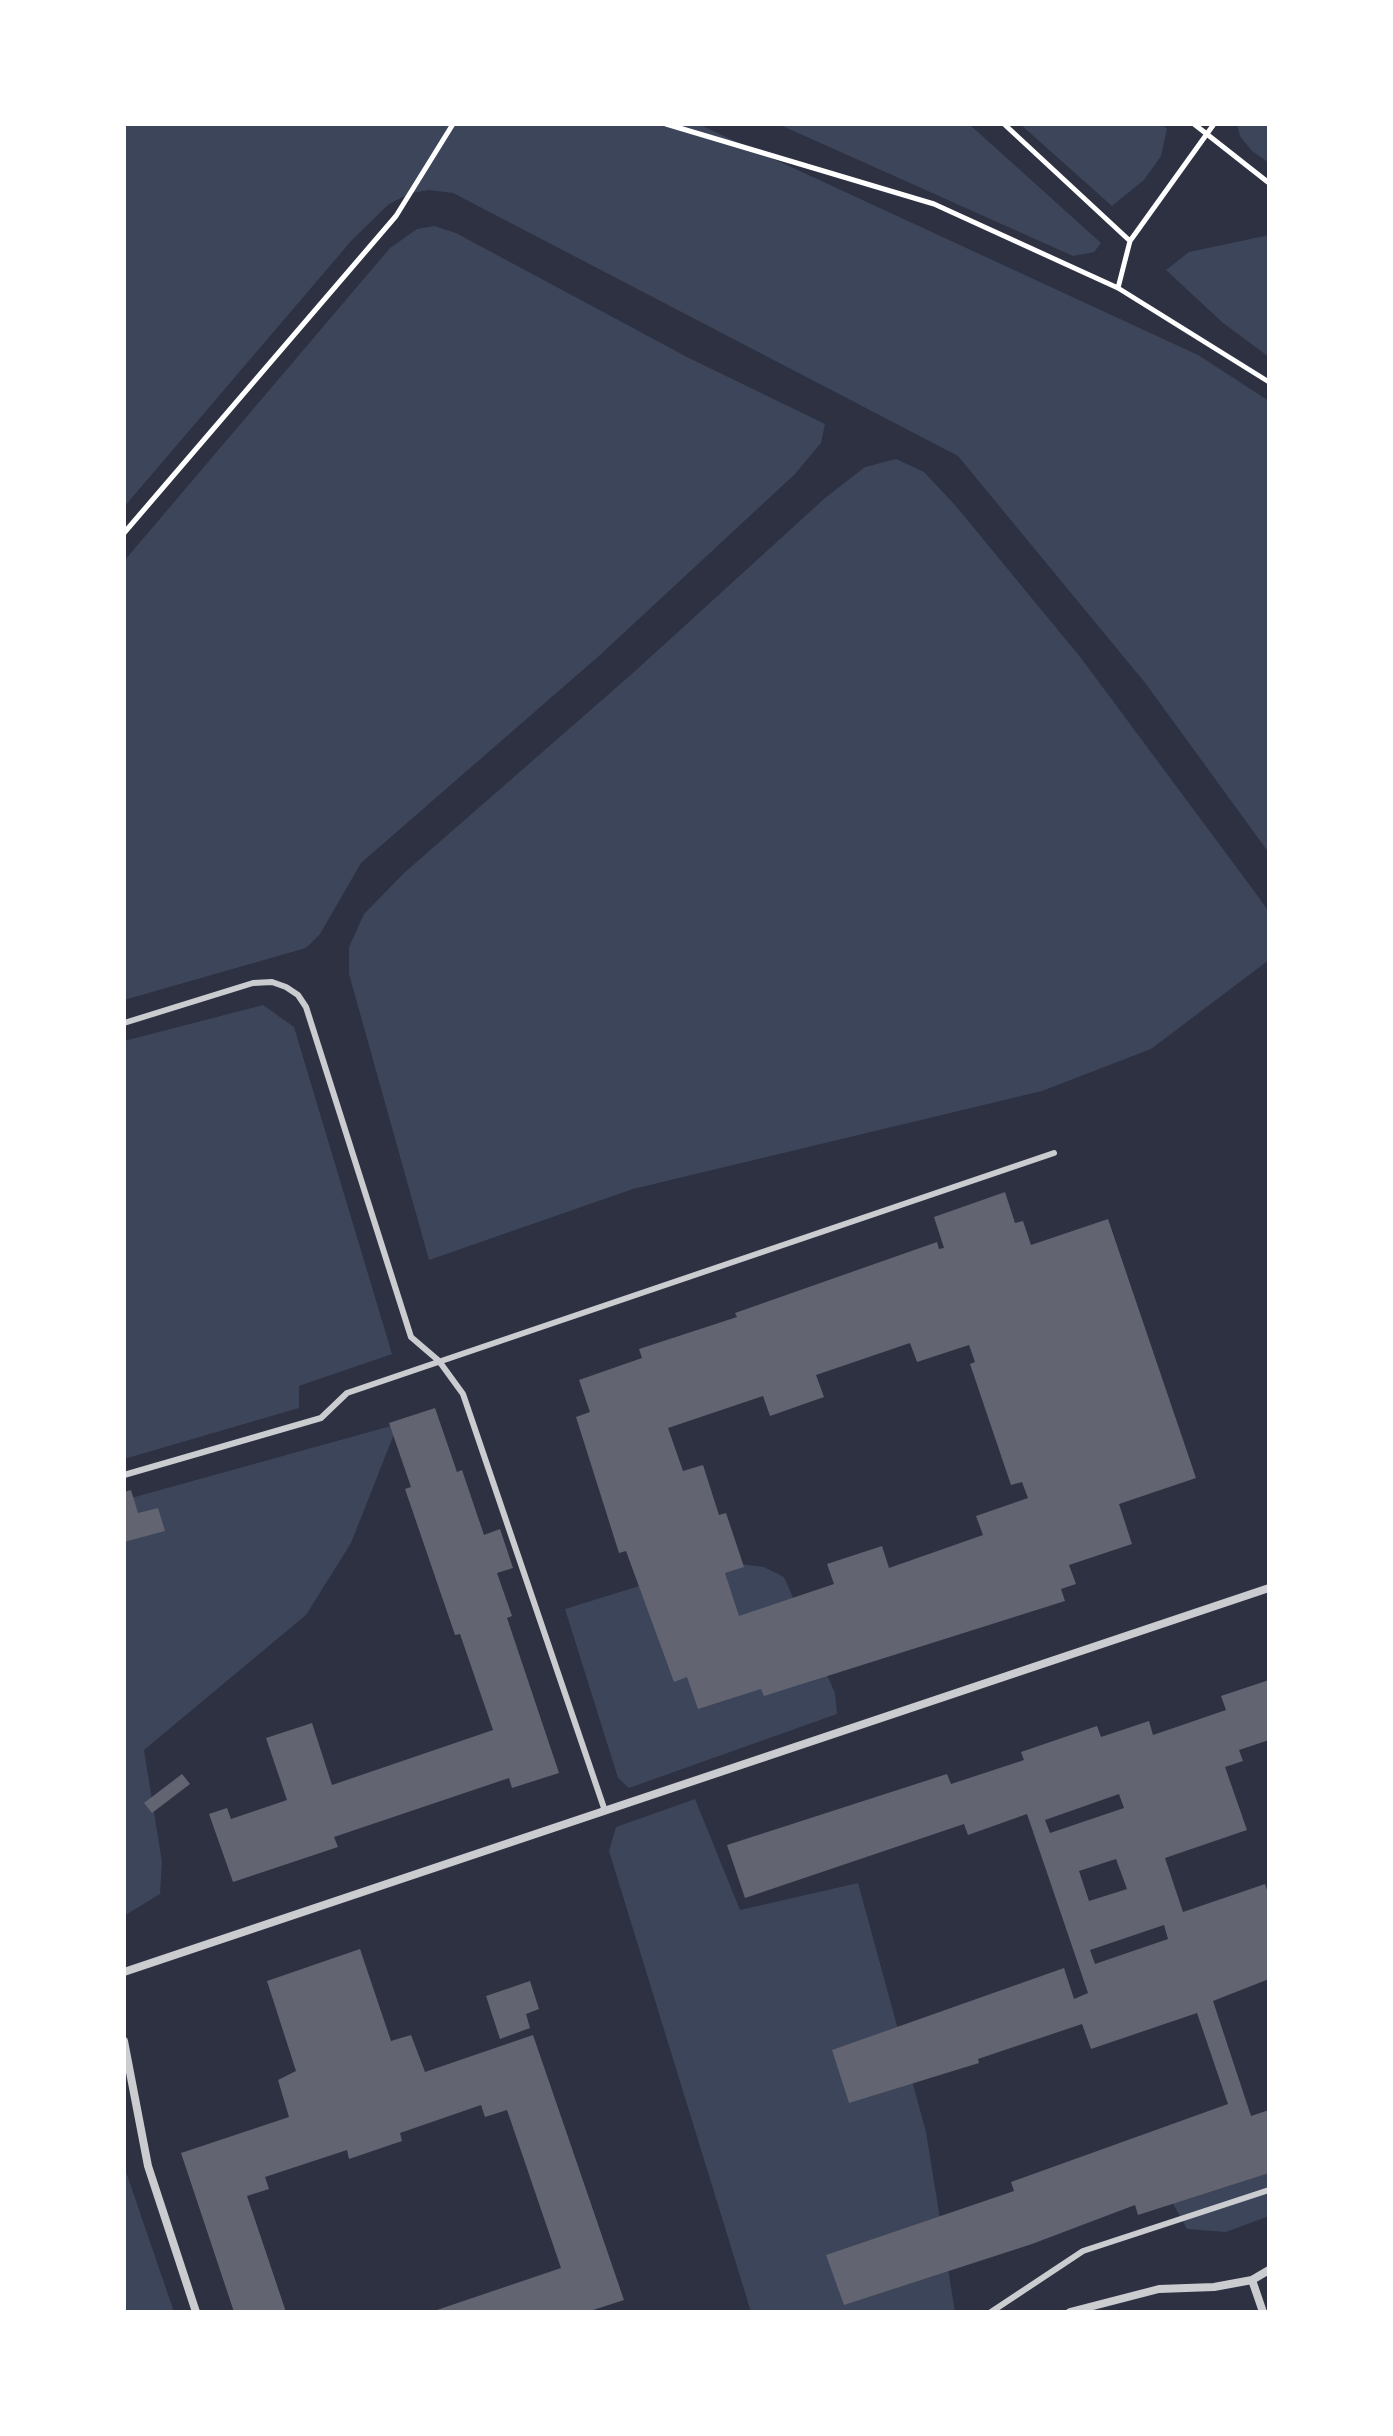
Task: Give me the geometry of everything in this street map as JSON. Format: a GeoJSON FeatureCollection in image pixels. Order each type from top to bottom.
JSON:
{"type":"FeatureCollection","features":[{"type":"Feature","properties":{"kind":"street"},"geometry":{"type":"LineString","coordinates":[[124,1972],[604,1808],[1269,1588]]}},
{"type":"Feature","properties":{"kind":"street"},"geometry":{"type":"LineString","coordinates":[[124,2041],[148,2166],[196,2312]]}},
{"type":"Feature","properties":{"kind":"street"},"geometry":{"type":"LineString","coordinates":[[1070,2312],[1159,2289],[1214,2287],[1252,2280],[1269,2270]]}},
{"type":"Feature","properties":{"kind":"street"},"geometry":{"type":"LineString","coordinates":[[1252,2280],[1263,2312]]}},
{"type":"Feature","properties":{"kind":"lane"},"geometry":{"type":"LineString","coordinates":[[124,1023],[253,983],[272,982],[298,995],[306,1007],[411,1337],[439,1361],[463,1394],[604,1808]]}},
{"type":"Feature","properties":{"kind":"lane"},"geometry":{"type":"LineString","coordinates":[[124,1475],[321,1418],[347,1393],[1054,1153]]}},
{"type":"Feature","properties":{"kind":"lane"},"geometry":{"type":"LineString","coordinates":[[991,2312],[1083,2251],[1269,2190]]}},
{"type":"Feature","properties":{"kind":"path"},"geometry":{"type":"LineString","coordinates":[[124,533],[396,216],[453,124]]}},
{"type":"Feature","properties":{"kind":"path"},"geometry":{"type":"LineString","coordinates":[[666,124],[934,204],[1118,288],[1269,382]]}},
{"type":"Feature","properties":{"kind":"path"},"geometry":{"type":"LineString","coordinates":[[1004,124],[1130,241]]}},
{"type":"Feature","properties":{"kind":"path"},"geometry":{"type":"LineString","coordinates":[[1194,124],[1269,183]]}},
{"type":"Feature","properties":{"kind":"path"},"geometry":{"type":"LineString","coordinates":[[1118,288],[1130,241],[1214,124]]}},
{"type":"Feature","properties":{"kind":"shaded area"},"geometry":{"type":"Polygon","coordinates":[[[124,124],[698,124],[1198,355],[1269,401],[1269,853],[1146,684],[958,456],[453,193],[429,190],[411,193],[389,204],[352,240],[124,507],[124,124]]]}},
{"type":"Feature","properties":{"kind":"shaded area"},"geometry":{"type":"Polygon","coordinates":[[[778,124],[969,124],[1101,243],[1094,252],[1073,256],[778,124]]]}},
{"type":"Feature","properties":{"kind":"shaded area"},"geometry":{"type":"Polygon","coordinates":[[[1020,124],[1161,124],[1167,129],[1161,156],[1144,180],[1112,206],[1020,124]]]}},
{"type":"Feature","properties":{"kind":"shaded area"},"geometry":{"type":"Polygon","coordinates":[[[1237,124],[1269,124],[1269,163],[1252,151],[1240,136],[1237,124]]]}},
{"type":"Feature","properties":{"kind":"shaded area"},"geometry":{"type":"Polygon","coordinates":[[[434,226],[456,233],[687,357],[825,424],[821,443],[795,474],[600,655],[361,863],[320,934],[306,948],[124,1000],[124,561],[390,248],[417,229],[434,226]]]}},
{"type":"Feature","properties":{"kind":"shaded area"},"geometry":{"type":"Polygon","coordinates":[[[1269,235],[1269,357],[1223,323],[1166,270],[1189,252],[1269,235]]]}},
{"type":"Feature","properties":{"kind":"shaded area"},"geometry":{"type":"Polygon","coordinates":[[[896,459],[924,472],[955,505],[1081,658],[1269,912],[1269,960],[1151,1049],[1042,1091],[633,1189],[429,1260],[349,974],[349,947],[364,914],[404,873],[634,672],[825,498],[865,467],[896,459]]]}},
{"type":"Feature","properties":{"kind":"shaded area"},"geometry":{"type":"Polygon","coordinates":[[[263,1005],[294,1027],[392,1354],[299,1386],[299,1408],[124,1459],[124,1041],[263,1005]]]}},
{"type":"Feature","properties":{"kind":"shaded area"},"geometry":{"type":"Polygon","coordinates":[[[398,1424],[351,1543],[306,1615],[144,1750],[162,1862],[160,1894],[124,1916],[124,1500],[398,1424]]]}},
{"type":"Feature","properties":{"kind":"shaded area"},"geometry":{"type":"Polygon","coordinates":[[[732,1563],[764,1567],[784,1577],[835,1693],[837,1714],[629,1788],[618,1778],[565,1609],[707,1565],[732,1563]]]}},
{"type":"Feature","properties":{"kind":"shaded area"},"geometry":{"type":"Polygon","coordinates":[[[695,1799],[740,1910],[858,1883],[926,2132],[955,2312],[751,2312],[609,1851],[616,1827],[695,1799]]]}},
{"type":"Feature","properties":{"kind":"shaded area"},"geometry":{"type":"Polygon","coordinates":[[[1269,2130],[1269,2216],[1226,2232],[1187,2229],[1172,2202],[1269,2130]]]}},
{"type":"Feature","properties":{"kind":"shaded area"},"geometry":{"type":"Polygon","coordinates":[[[124,2166],[174,2312],[124,2312],[124,2166]]]}},
{"type":"Feature","properties":{"kind":"building"},"geometry":{"type":"Polygon","coordinates":[[[1005,1192],[1015,1223],[1023,1221],[1031,1245],[1108,1219],[1196,1478],[1119,1504],[1132,1544],[1069,1565],[1076,1584],[1061,1589],[1065,1601],[764,1696],[761,1689],[698,1709],[687,1677],[674,1682],[626,1551],[619,1553],[576,1417],[590,1412],[579,1380],[642,1358],[639,1349],[737,1317],[735,1313],[937,1242],[939,1249],[944,1248],[934,1217],[1005,1192]],[[910,1343],[816,1375],[824,1397],[770,1416],[763,1396],[668,1428],[683,1471],[703,1465],[719,1515],[726,1513],[744,1567],[725,1573],[739,1616],[834,1584],[827,1564],[882,1546],[889,1568],[983,1535],[976,1516],[1028,1498],[1022,1482],[1011,1485],[970,1364],[975,1362],[969,1345],[917,1362],[910,1343]]]}},
{"type":"Feature","properties":{"kind":"building"},"geometry":{"type":"Polygon","coordinates":[[[435,1408],[457,1472],[462,1470],[484,1535],[500,1529],[513,1568],[497,1573],[512,1616],[507,1618],[559,1773],[512,1788],[509,1778],[334,1837],[338,1847],[233,1882],[209,1814],[227,1808],[231,1819],[287,1800],[266,1738],[312,1723],[332,1785],[493,1730],[460,1634],[455,1635],[405,1489],[411,1487],[389,1423],[435,1408]]]}},
{"type":"Feature","properties":{"kind":"building"},"geometry":{"type":"Polygon","coordinates":[[[131,1490],[138,1513],[158,1508],[165,1531],[124,1542],[124,1492],[131,1490]]]}},
{"type":"Feature","properties":{"kind":"building"},"geometry":{"type":"Polygon","coordinates":[[[1269,1680],[1269,1740],[1239,1750],[1243,1761],[1225,1767],[1247,1830],[1165,1858],[1183,1912],[1265,1884],[1269,1896],[1269,1979],[1213,2001],[1251,2116],[1269,2110],[1269,2173],[1138,2215],[1135,2205],[1032,2244],[844,2305],[826,2255],[1014,2191],[1011,2182],[1228,2104],[1197,2013],[1091,2049],[1082,2024],[978,2059],[979,2063],[849,2103],[832,2050],[1064,1968],[1074,1999],[1088,1993],[1027,1814],[968,1835],[964,1824],[745,1898],[727,1845],[947,1774],[951,1784],[1024,1760],[1021,1752],[1097,1726],[1101,1737],[1149,1721],[1153,1735],[1226,1710],[1221,1696],[1269,1680]],[[1119,1794],[1045,1820],[1050,1833],[1124,1808],[1119,1794]],[[1116,1859],[1079,1871],[1089,1901],[1127,1889],[1116,1859]],[[1164,1925],[1090,1950],[1095,1964],[1168,1939],[1164,1925]]]}},
{"type":"Feature","properties":{"kind":"building"},"geometry":{"type":"Polygon","coordinates":[[[182,1774],[190,1784],[152,1813],[144,1803],[182,1774]]]}},
{"type":"Feature","properties":{"kind":"building"},"geometry":{"type":"Polygon","coordinates":[[[360,1949],[391,2041],[411,2035],[425,2072],[533,2035],[624,2300],[587,2312],[431,2312],[561,2268],[507,2110],[485,2117],[481,2105],[400,2133],[402,2141],[349,2159],[347,2150],[265,2177],[269,2189],[247,2196],[286,2312],[234,2312],[181,2153],[289,2117],[278,2080],[296,2071],[267,1981],[360,1949]]]}},
{"type":"Feature","properties":{"kind":"building"},"geometry":{"type":"Polygon","coordinates":[[[530,1981],[539,2009],[526,2014],[530,2028],[500,2039],[486,1996],[530,1981]]]}}]}
